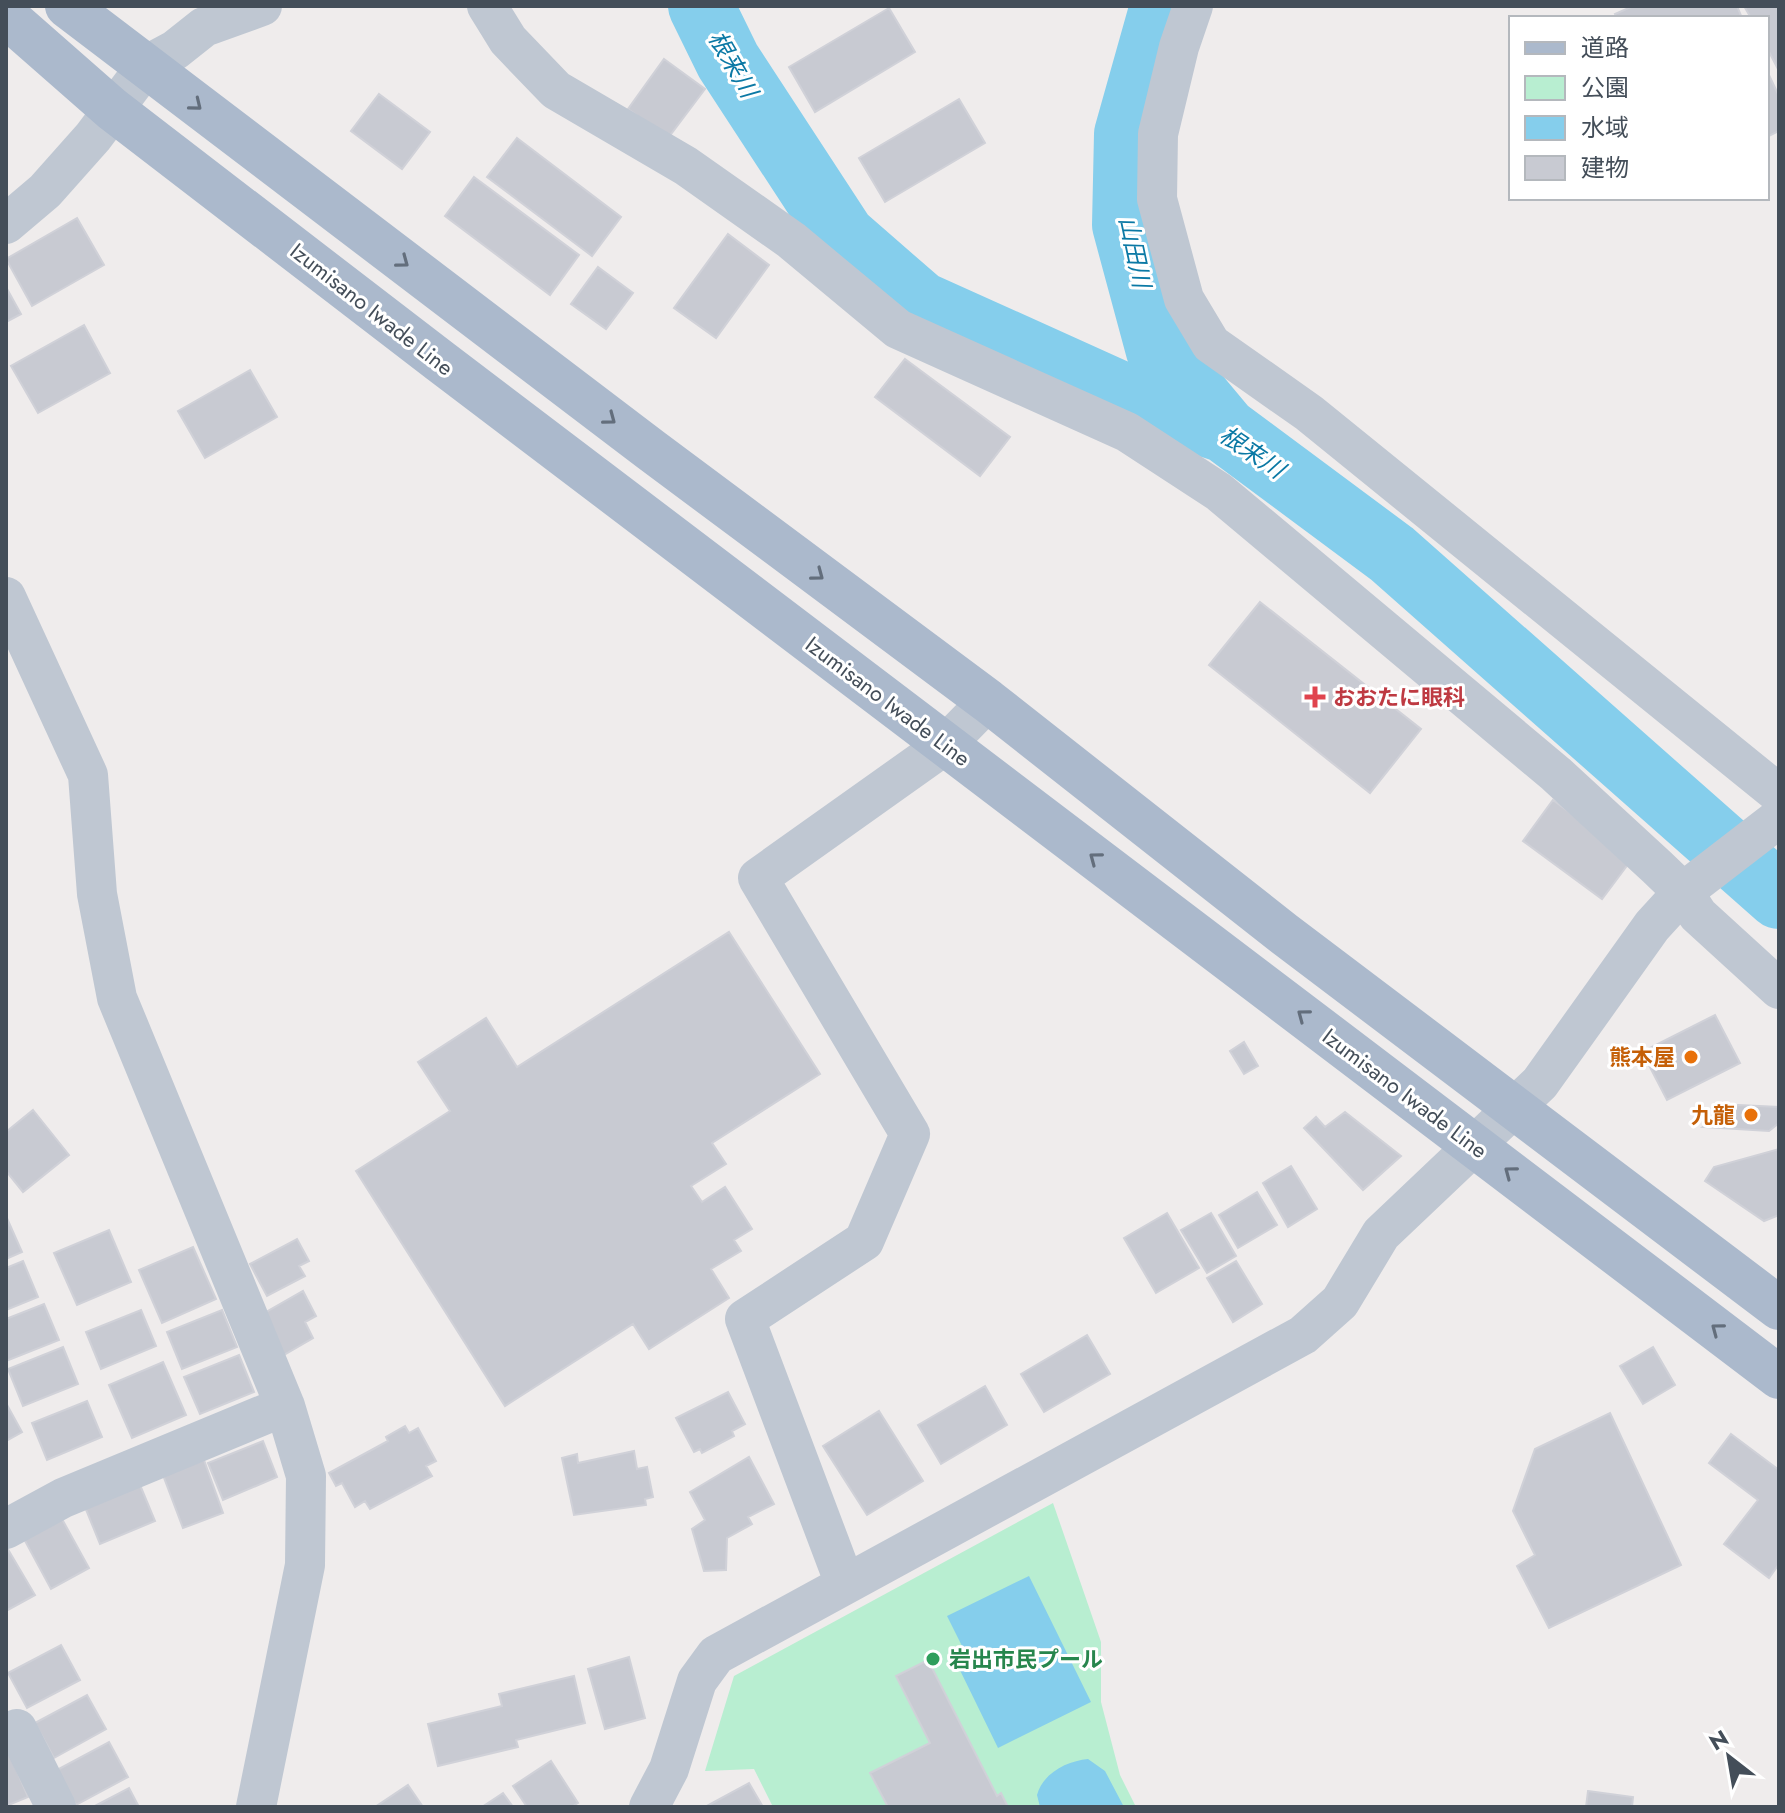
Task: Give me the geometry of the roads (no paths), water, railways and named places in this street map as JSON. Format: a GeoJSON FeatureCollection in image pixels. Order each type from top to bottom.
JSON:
{"type":"FeatureCollection","features":[{"type":"Feature","properties":{"kind":"main road"},"geometry":{"type":"LineString","coordinates":[[67,6],[626,432],[988,701],[1283,933],[1779,1308]]}},
{"type":"Feature","properties":{"kind":"main road","name":"Izumisano Iwade Line"},"geometry":{"type":"LineString","coordinates":[[6,16],[112,109],[1779,1377]]}},
{"type":"Feature","properties":{"kind":"street"},"geometry":{"type":"LineString","coordinates":[[6,224],[45,191],[93,137],[147,65],[175,50],[204,27],[262,6]]}},
{"type":"Feature","properties":{"kind":"street"},"geometry":{"type":"LineString","coordinates":[[487,6],[508,40],[556,90],[686,166],[791,240],[898,329],[1127,432],[1219,492],[1556,774],[1683,892],[1698,915],[1779,989]]}},
{"type":"Feature","properties":{"kind":"street"},"geometry":{"type":"LineString","coordinates":[[649,1807],[669,1769],[697,1681],[716,1655],[1303,1335],[1340,1302],[1381,1234],[1540,1083],[1652,926],[1683,892],[1777,811],[1309,413],[1211,344],[1184,299],[1157,199],[1158,134],[1179,47],[1193,6]]}},
{"type":"Feature","properties":{"kind":"street"},"geometry":{"type":"LineString","coordinates":[[6,597],[88,775],[97,894],[117,998],[285,1406],[306,1476],[305,1565],[256,1807]]}},
{"type":"Feature","properties":{"kind":"street"},"geometry":{"type":"LineString","coordinates":[[845,1584],[745,1319],[864,1241],[910,1134],[758,878],[945,745],[988,701]]}},
{"type":"Feature","properties":{"kind":"street"},"geometry":{"type":"LineString","coordinates":[[6,1529],[63,1498],[285,1406]]}},
{"type":"Feature","properties":{"kind":"street"},"geometry":{"type":"LineString","coordinates":[[6,1734],[17,1729],[56,1807]]}},
{"type":"Feature","properties":{"kind":"water"},"geometry":{"type":"Polygon","coordinates":[[[1029,1576],[1091,1702],[998,1748],[955,1660],[966,1654],[947,1616],[1029,1576]]]}},
{"type":"Feature","properties":{"kind":"water"},"geometry":{"type":"Polygon","coordinates":[[[1088,1759],[1105,1771],[1124,1807],[1040,1807],[1037,1795],[1050,1774],[1064,1765],[1088,1759]]]}},
{"type":"Feature","properties":{"kind":"waterway","name":"根来川"},"geometry":{"type":"LineString","coordinates":[[701,6],[728,61],[843,237],[920,304],[1133,400],[1225,430],[1392,554],[1779,896]]}},
{"type":"Feature","properties":{"kind":"waterway","name":"山田川"},"geometry":{"type":"LineString","coordinates":[[1163,6],[1127,134],[1125,225],[1159,351],[1225,430]]}},
{"type":"Feature","properties":{"kind":"place","name":"おおたに眼科"},"geometry":{"type":"Point","coordinates":[1315,697]}},
{"type":"Feature","properties":{"kind":"place","name":"熊本屋"},"geometry":{"type":"Point","coordinates":[1691,1057]}},
{"type":"Feature","properties":{"kind":"place","name":"九龍"},"geometry":{"type":"Point","coordinates":[1751,1115]}},
{"type":"Feature","properties":{"kind":"place","name":"岩出市民プール"},"geometry":{"type":"Point","coordinates":[933,1659]}}]}
